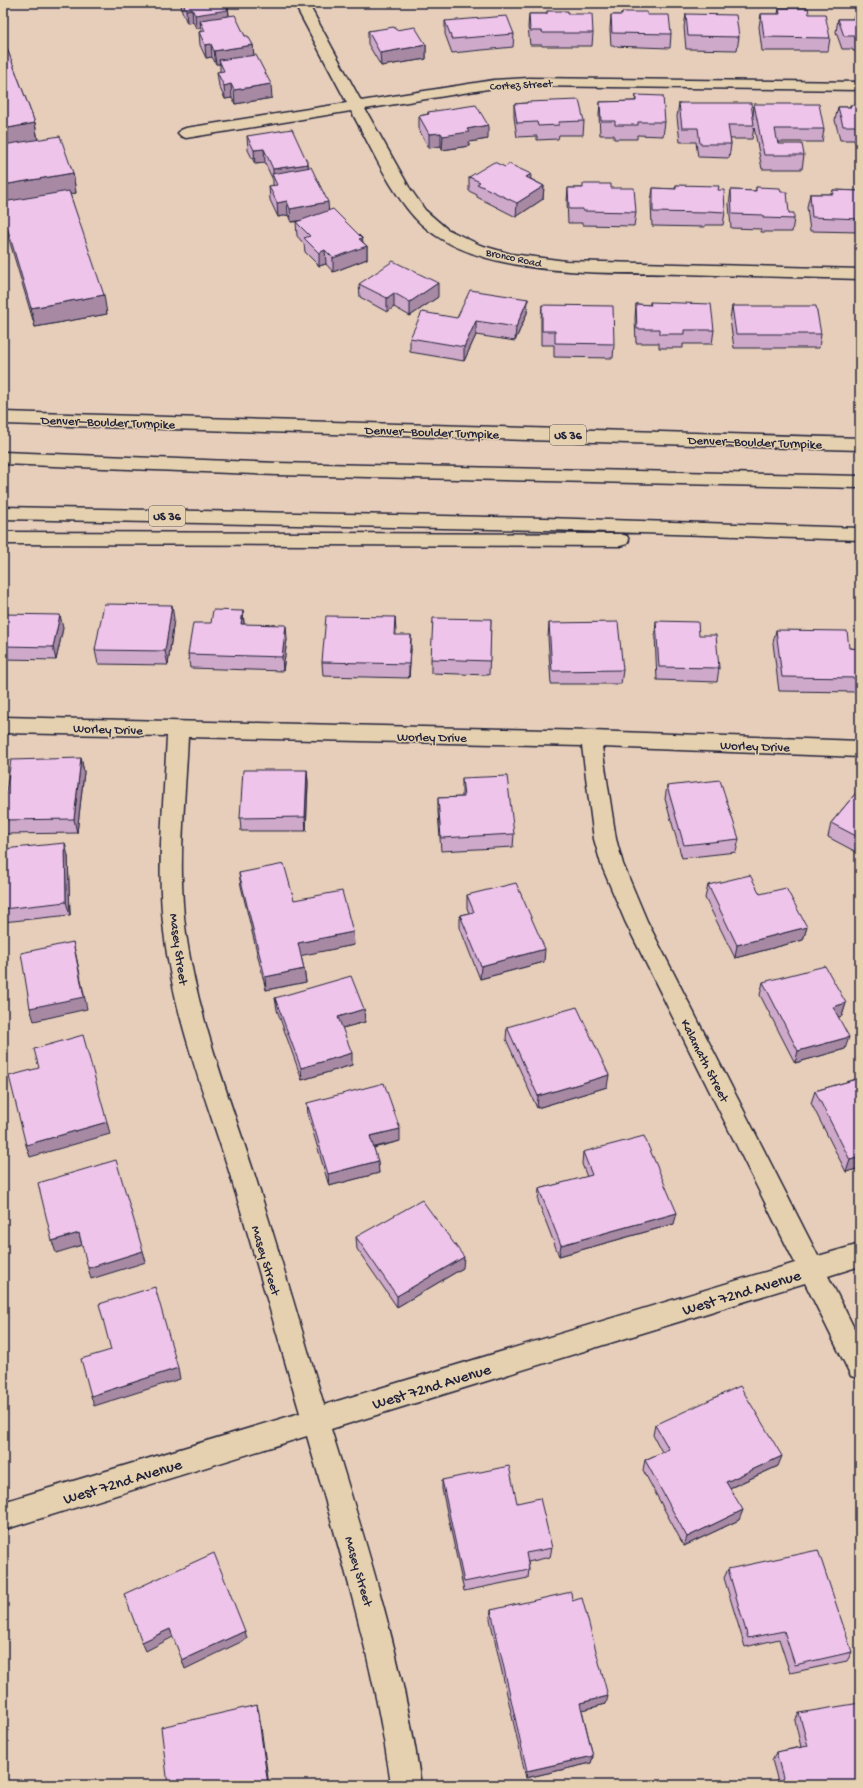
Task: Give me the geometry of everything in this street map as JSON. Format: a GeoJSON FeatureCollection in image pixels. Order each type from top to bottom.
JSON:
{"type":"FeatureCollection","features":[{"type":"Feature","properties":{"kind":"main road","name":"Bronco Road"},"geometry":{"type":"LineString","coordinates":[[301,3],[355,105],[405,194],[427,220],[460,241],[499,255],[566,266],[860,274]]}},
{"type":"Feature","properties":{"kind":"main road","name":"Cortez Street"},"geometry":{"type":"LineString","coordinates":[[186,134],[355,105],[494,84],[529,82],[860,86]]}},
{"type":"Feature","properties":{"kind":"main road","name":"Denver–Boulder Turnpike"},"geometry":{"type":"LineString","coordinates":[[3,418],[860,444]]}},
{"type":"Feature","properties":{"kind":"main road"},"geometry":{"type":"LineString","coordinates":[[3,458],[277,469],[860,482]]}},
{"type":"Feature","properties":{"kind":"main road"},"geometry":{"type":"LineString","coordinates":[[3,468],[277,469]]}},
{"type":"Feature","properties":{"kind":"main road","name":"US 36"},"geometry":{"type":"LineString","coordinates":[[3,513],[521,523],[860,534]]}},
{"type":"Feature","properties":{"kind":"main road"},"geometry":{"type":"LineString","coordinates":[[3,538],[564,541],[860,539]]}},
{"type":"Feature","properties":{"kind":"main road","name":"Worley Drive"},"geometry":{"type":"LineString","coordinates":[[3,724],[178,730],[591,739],[860,749]]}},
{"type":"Feature","properties":{"kind":"main road","name":"Masey Street"},"geometry":{"type":"LineString","coordinates":[[178,730],[172,884],[175,930],[183,980],[194,1026],[245,1186],[375,1622],[403,1755],[406,1785]]}},
{"type":"Feature","properties":{"kind":"main road","name":"Kalamath Street"},"geometry":{"type":"LineString","coordinates":[[591,739],[605,839],[612,864],[636,921],[860,1367]]}},
{"type":"Feature","properties":{"kind":"main road","name":"West 72nd Avenue"},"geometry":{"type":"LineString","coordinates":[[3,1516],[860,1255]]}},
{"type":"Feature","properties":{"kind":"building"},"geometry":{"type":"Polygon","coordinates":[[[183,3],[228,3],[225,4],[228,10],[195,15],[192,9],[186,10],[183,3]]]}},
{"type":"Feature","properties":{"kind":"building"},"geometry":{"type":"Polygon","coordinates":[[[779,8],[808,8],[809,14],[825,14],[830,38],[764,37],[761,14],[780,14],[779,8]]]}},
{"type":"Feature","properties":{"kind":"building"},"geometry":{"type":"Polygon","coordinates":[[[547,11],[568,11],[568,14],[592,14],[593,33],[543,33],[542,31],[530,31],[529,14],[547,14],[547,11]]]}},
{"type":"Feature","properties":{"kind":"building"},"geometry":{"type":"Polygon","coordinates":[[[622,12],[647,12],[647,15],[669,15],[671,34],[612,33],[611,15],[622,15],[622,12]]]}},
{"type":"Feature","properties":{"kind":"building"},"geometry":{"type":"Polygon","coordinates":[[[686,14],[736,15],[739,37],[688,36],[686,14]]]}},
{"type":"Feature","properties":{"kind":"building"},"geometry":{"type":"Polygon","coordinates":[[[235,15],[245,36],[248,36],[253,45],[214,51],[211,44],[205,45],[199,32],[205,31],[200,20],[235,15]]]}},
{"type":"Feature","properties":{"kind":"building"},"geometry":{"type":"Polygon","coordinates":[[[854,15],[860,15],[860,37],[855,38],[855,36],[844,36],[838,19],[855,19],[854,15]]]}},
{"type":"Feature","properties":{"kind":"building"},"geometry":{"type":"Polygon","coordinates":[[[507,16],[514,34],[452,39],[445,21],[507,16]]]}},
{"type":"Feature","properties":{"kind":"building"},"geometry":{"type":"Polygon","coordinates":[[[394,27],[396,30],[415,27],[426,45],[380,53],[368,31],[394,27]]]}},
{"type":"Feature","properties":{"kind":"building"},"geometry":{"type":"Polygon","coordinates":[[[3,38],[35,123],[3,129],[3,38]]]}},
{"type":"Feature","properties":{"kind":"building"},"geometry":{"type":"Polygon","coordinates":[[[256,55],[271,84],[234,90],[231,84],[224,86],[217,72],[224,71],[219,60],[256,55]]]}},
{"type":"Feature","properties":{"kind":"building"},"geometry":{"type":"Polygon","coordinates":[[[636,95],[663,96],[665,122],[638,122],[638,125],[615,125],[615,121],[601,121],[600,102],[636,101],[636,95]]]}},
{"type":"Feature","properties":{"kind":"building"},"geometry":{"type":"Polygon","coordinates":[[[579,100],[584,121],[559,122],[559,125],[538,126],[537,122],[517,123],[514,104],[579,100]]]}},
{"type":"Feature","properties":{"kind":"building"},"geometry":{"type":"Polygon","coordinates":[[[679,103],[751,103],[754,125],[728,125],[731,144],[700,144],[698,128],[682,128],[679,103]]]}},
{"type":"Feature","properties":{"kind":"building"},"geometry":{"type":"Polygon","coordinates":[[[754,104],[819,104],[824,129],[775,129],[778,144],[802,144],[804,155],[764,155],[754,104]]]}},
{"type":"Feature","properties":{"kind":"building"},"geometry":{"type":"Polygon","coordinates":[[[476,105],[488,125],[467,129],[469,132],[443,136],[441,133],[429,134],[419,116],[429,114],[428,112],[476,105]]]}},
{"type":"Feature","properties":{"kind":"building"},"geometry":{"type":"Polygon","coordinates":[[[850,105],[860,105],[860,130],[858,130],[857,126],[843,126],[838,107],[851,107],[850,105]]]}},
{"type":"Feature","properties":{"kind":"building"},"geometry":{"type":"Polygon","coordinates":[[[292,129],[308,164],[273,169],[264,149],[254,150],[247,136],[292,129]]]}},
{"type":"Feature","properties":{"kind":"building"},"geometry":{"type":"Polygon","coordinates":[[[60,136],[73,173],[3,185],[3,145],[60,136]]]}},
{"type":"Feature","properties":{"kind":"building"},"geometry":{"type":"Polygon","coordinates":[[[494,162],[505,167],[509,164],[531,174],[526,177],[544,186],[517,203],[477,184],[480,182],[469,177],[494,162]]]}},
{"type":"Feature","properties":{"kind":"building"},"geometry":{"type":"Polygon","coordinates":[[[311,167],[328,202],[290,209],[287,201],[277,203],[269,186],[277,185],[272,174],[311,167]]]}},
{"type":"Feature","properties":{"kind":"building"},"geometry":{"type":"Polygon","coordinates":[[[583,184],[611,184],[611,188],[634,188],[636,212],[583,211],[583,209],[569,209],[568,188],[583,188],[583,184]]]}},
{"type":"Feature","properties":{"kind":"building"},"geometry":{"type":"Polygon","coordinates":[[[676,185],[719,186],[718,190],[724,190],[725,212],[653,212],[653,188],[676,189],[676,185]]]}},
{"type":"Feature","properties":{"kind":"building"},"geometry":{"type":"Polygon","coordinates":[[[756,187],[780,188],[781,192],[787,192],[789,213],[794,213],[794,219],[763,218],[763,215],[732,214],[731,190],[756,191],[756,187]]]}},
{"type":"Feature","properties":{"kind":"building"},"geometry":{"type":"Polygon","coordinates":[[[833,190],[860,191],[860,219],[812,217],[810,194],[833,194],[833,190]]]}},
{"type":"Feature","properties":{"kind":"building"},"geometry":{"type":"Polygon","coordinates":[[[69,191],[104,295],[31,308],[3,213],[3,202],[69,191]]]}},
{"type":"Feature","properties":{"kind":"building"},"geometry":{"type":"Polygon","coordinates":[[[333,209],[362,238],[359,239],[367,246],[333,258],[325,250],[319,253],[304,238],[310,236],[296,222],[333,209]]]}},
{"type":"Feature","properties":{"kind":"building"},"geometry":{"type":"Polygon","coordinates":[[[393,261],[438,283],[410,302],[394,293],[387,298],[359,284],[393,261]]]}},
{"type":"Feature","properties":{"kind":"building"},"geometry":{"type":"Polygon","coordinates":[[[470,290],[528,299],[516,327],[476,321],[464,347],[410,338],[422,312],[457,318],[470,290]]]}},
{"type":"Feature","properties":{"kind":"building"},"geometry":{"type":"Polygon","coordinates":[[[650,302],[711,304],[714,330],[684,330],[684,334],[660,334],[660,329],[637,329],[636,304],[651,305],[650,302]]]}},
{"type":"Feature","properties":{"kind":"building"},"geometry":{"type":"Polygon","coordinates":[[[542,305],[613,306],[614,344],[555,343],[555,331],[542,331],[542,305]]]}},
{"type":"Feature","properties":{"kind":"building"},"geometry":{"type":"Polygon","coordinates":[[[732,306],[816,306],[821,334],[736,334],[732,306]]]}},
{"type":"Feature","properties":{"kind":"building"},"geometry":{"type":"Polygon","coordinates":[[[104,604],[172,605],[165,651],[95,650],[104,604]]]}},
{"type":"Feature","properties":{"kind":"building"},"geometry":{"type":"Polygon","coordinates":[[[213,610],[243,611],[241,624],[286,625],[282,657],[188,654],[193,623],[211,623],[213,610]]]}},
{"type":"Feature","properties":{"kind":"building"},"geometry":{"type":"Polygon","coordinates":[[[3,614],[60,615],[53,647],[3,646],[3,614]]]}},
{"type":"Feature","properties":{"kind":"building"},"geometry":{"type":"Polygon","coordinates":[[[326,616],[395,617],[394,635],[411,635],[409,664],[322,662],[326,616]]]}},
{"type":"Feature","properties":{"kind":"building"},"geometry":{"type":"Polygon","coordinates":[[[433,618],[491,619],[490,661],[431,659],[433,618]]]}},
{"type":"Feature","properties":{"kind":"building"},"geometry":{"type":"Polygon","coordinates":[[[656,621],[698,622],[699,635],[716,635],[719,668],[659,667],[656,621]]]}},
{"type":"Feature","properties":{"kind":"building"},"geometry":{"type":"Polygon","coordinates":[[[618,622],[623,670],[552,671],[549,623],[618,622]]]}},
{"type":"Feature","properties":{"kind":"building"},"geometry":{"type":"Polygon","coordinates":[[[776,630],[847,631],[849,648],[860,649],[860,678],[782,677],[776,630]]]}},
{"type":"Feature","properties":{"kind":"building"},"geometry":{"type":"Polygon","coordinates":[[[81,758],[74,819],[3,820],[11,760],[81,758]]]}},
{"type":"Feature","properties":{"kind":"building"},"geometry":{"type":"Polygon","coordinates":[[[243,770],[307,770],[305,817],[240,818],[243,770]]]}},
{"type":"Feature","properties":{"kind":"building"},"geometry":{"type":"Polygon","coordinates":[[[507,776],[514,834],[441,838],[438,798],[464,797],[462,778],[507,776]]]}},
{"type":"Feature","properties":{"kind":"building"},"geometry":{"type":"Polygon","coordinates":[[[720,780],[739,839],[684,845],[667,786],[720,780]]]}},
{"type":"Feature","properties":{"kind":"building"},"geometry":{"type":"Polygon","coordinates":[[[860,788],[860,838],[831,823],[860,788]]]}},
{"type":"Feature","properties":{"kind":"building"},"geometry":{"type":"Polygon","coordinates":[[[65,843],[66,902],[3,909],[3,849],[65,843]]]}},
{"type":"Feature","properties":{"kind":"building"},"geometry":{"type":"Polygon","coordinates":[[[284,864],[294,900],[342,891],[353,932],[298,943],[304,969],[265,977],[239,873],[284,864]]]}},
{"type":"Feature","properties":{"kind":"building"},"geometry":{"type":"Polygon","coordinates":[[[750,875],[760,894],[786,888],[807,927],[737,945],[708,885],[750,875]]]}},
{"type":"Feature","properties":{"kind":"building"},"geometry":{"type":"Polygon","coordinates":[[[516,883],[545,949],[481,966],[460,915],[474,912],[467,895],[516,883]]]}},
{"type":"Feature","properties":{"kind":"building"},"geometry":{"type":"Polygon","coordinates":[[[73,942],[84,997],[30,1008],[21,953],[73,942]]]}},
{"type":"Feature","properties":{"kind":"building"},"geometry":{"type":"Polygon","coordinates":[[[825,966],[846,1003],[833,1007],[849,1037],[798,1051],[763,982],[825,966]]]}},
{"type":"Feature","properties":{"kind":"building"},"geometry":{"type":"Polygon","coordinates":[[[351,976],[364,1009],[338,1017],[352,1053],[301,1068],[275,998],[351,976]]]}},
{"type":"Feature","properties":{"kind":"building"},"geometry":{"type":"Polygon","coordinates":[[[577,1007],[609,1075],[538,1096],[507,1027],[577,1007]]]}},
{"type":"Feature","properties":{"kind":"building"},"geometry":{"type":"Polygon","coordinates":[[[83,1035],[107,1122],[26,1145],[9,1076],[39,1068],[34,1049],[83,1035]]]}},
{"type":"Feature","properties":{"kind":"building"},"geometry":{"type":"Polygon","coordinates":[[[860,1078],[860,1157],[850,1160],[815,1091],[860,1078]]]}},
{"type":"Feature","properties":{"kind":"building"},"geometry":{"type":"Polygon","coordinates":[[[384,1083],[400,1129],[370,1136],[378,1161],[328,1174],[307,1103],[384,1083]]]}},
{"type":"Feature","properties":{"kind":"building"},"geometry":{"type":"Polygon","coordinates":[[[644,1136],[677,1213],[561,1245],[539,1189],[592,1175],[583,1152],[644,1136]]]}},
{"type":"Feature","properties":{"kind":"building"},"geometry":{"type":"Polygon","coordinates":[[[116,1160],[143,1251],[88,1268],[79,1233],[52,1241],[38,1183],[116,1160]]]}},
{"type":"Feature","properties":{"kind":"building"},"geometry":{"type":"Polygon","coordinates":[[[422,1200],[464,1257],[397,1296],[356,1237],[422,1200]]]}},
{"type":"Feature","properties":{"kind":"building"},"geometry":{"type":"Polygon","coordinates":[[[155,1287],[178,1368],[91,1396],[81,1359],[111,1350],[99,1304],[155,1287]]]}},
{"type":"Feature","properties":{"kind":"building"},"geometry":{"type":"Polygon","coordinates":[[[740,1386],[782,1456],[726,1482],[743,1510],[687,1537],[645,1460],[669,1449],[655,1425],[740,1386]]]}},
{"type":"Feature","properties":{"kind":"building"},"geometry":{"type":"Polygon","coordinates":[[[509,1466],[517,1503],[540,1498],[552,1548],[526,1553],[529,1569],[464,1582],[442,1480],[509,1466]]]}},
{"type":"Feature","properties":{"kind":"building"},"geometry":{"type":"Polygon","coordinates":[[[818,1550],[852,1652],[795,1665],[784,1631],[748,1638],[728,1569],[818,1550]]]}},
{"type":"Feature","properties":{"kind":"building"},"geometry":{"type":"Polygon","coordinates":[[[214,1553],[245,1631],[182,1660],[170,1629],[142,1642],[124,1594],[214,1553]]]}},
{"type":"Feature","properties":{"kind":"building"},"geometry":{"type":"Polygon","coordinates":[[[571,1592],[572,1601],[582,1598],[608,1696],[580,1703],[593,1756],[527,1771],[491,1610],[571,1592]]]}},
{"type":"Feature","properties":{"kind":"building"},"geometry":{"type":"Polygon","coordinates":[[[860,1703],[860,1785],[785,1785],[776,1752],[808,1746],[799,1713],[860,1703]]]}},
{"type":"Feature","properties":{"kind":"building"},"geometry":{"type":"Polygon","coordinates":[[[257,1705],[268,1785],[168,1785],[161,1727],[257,1705]]]}}]}
